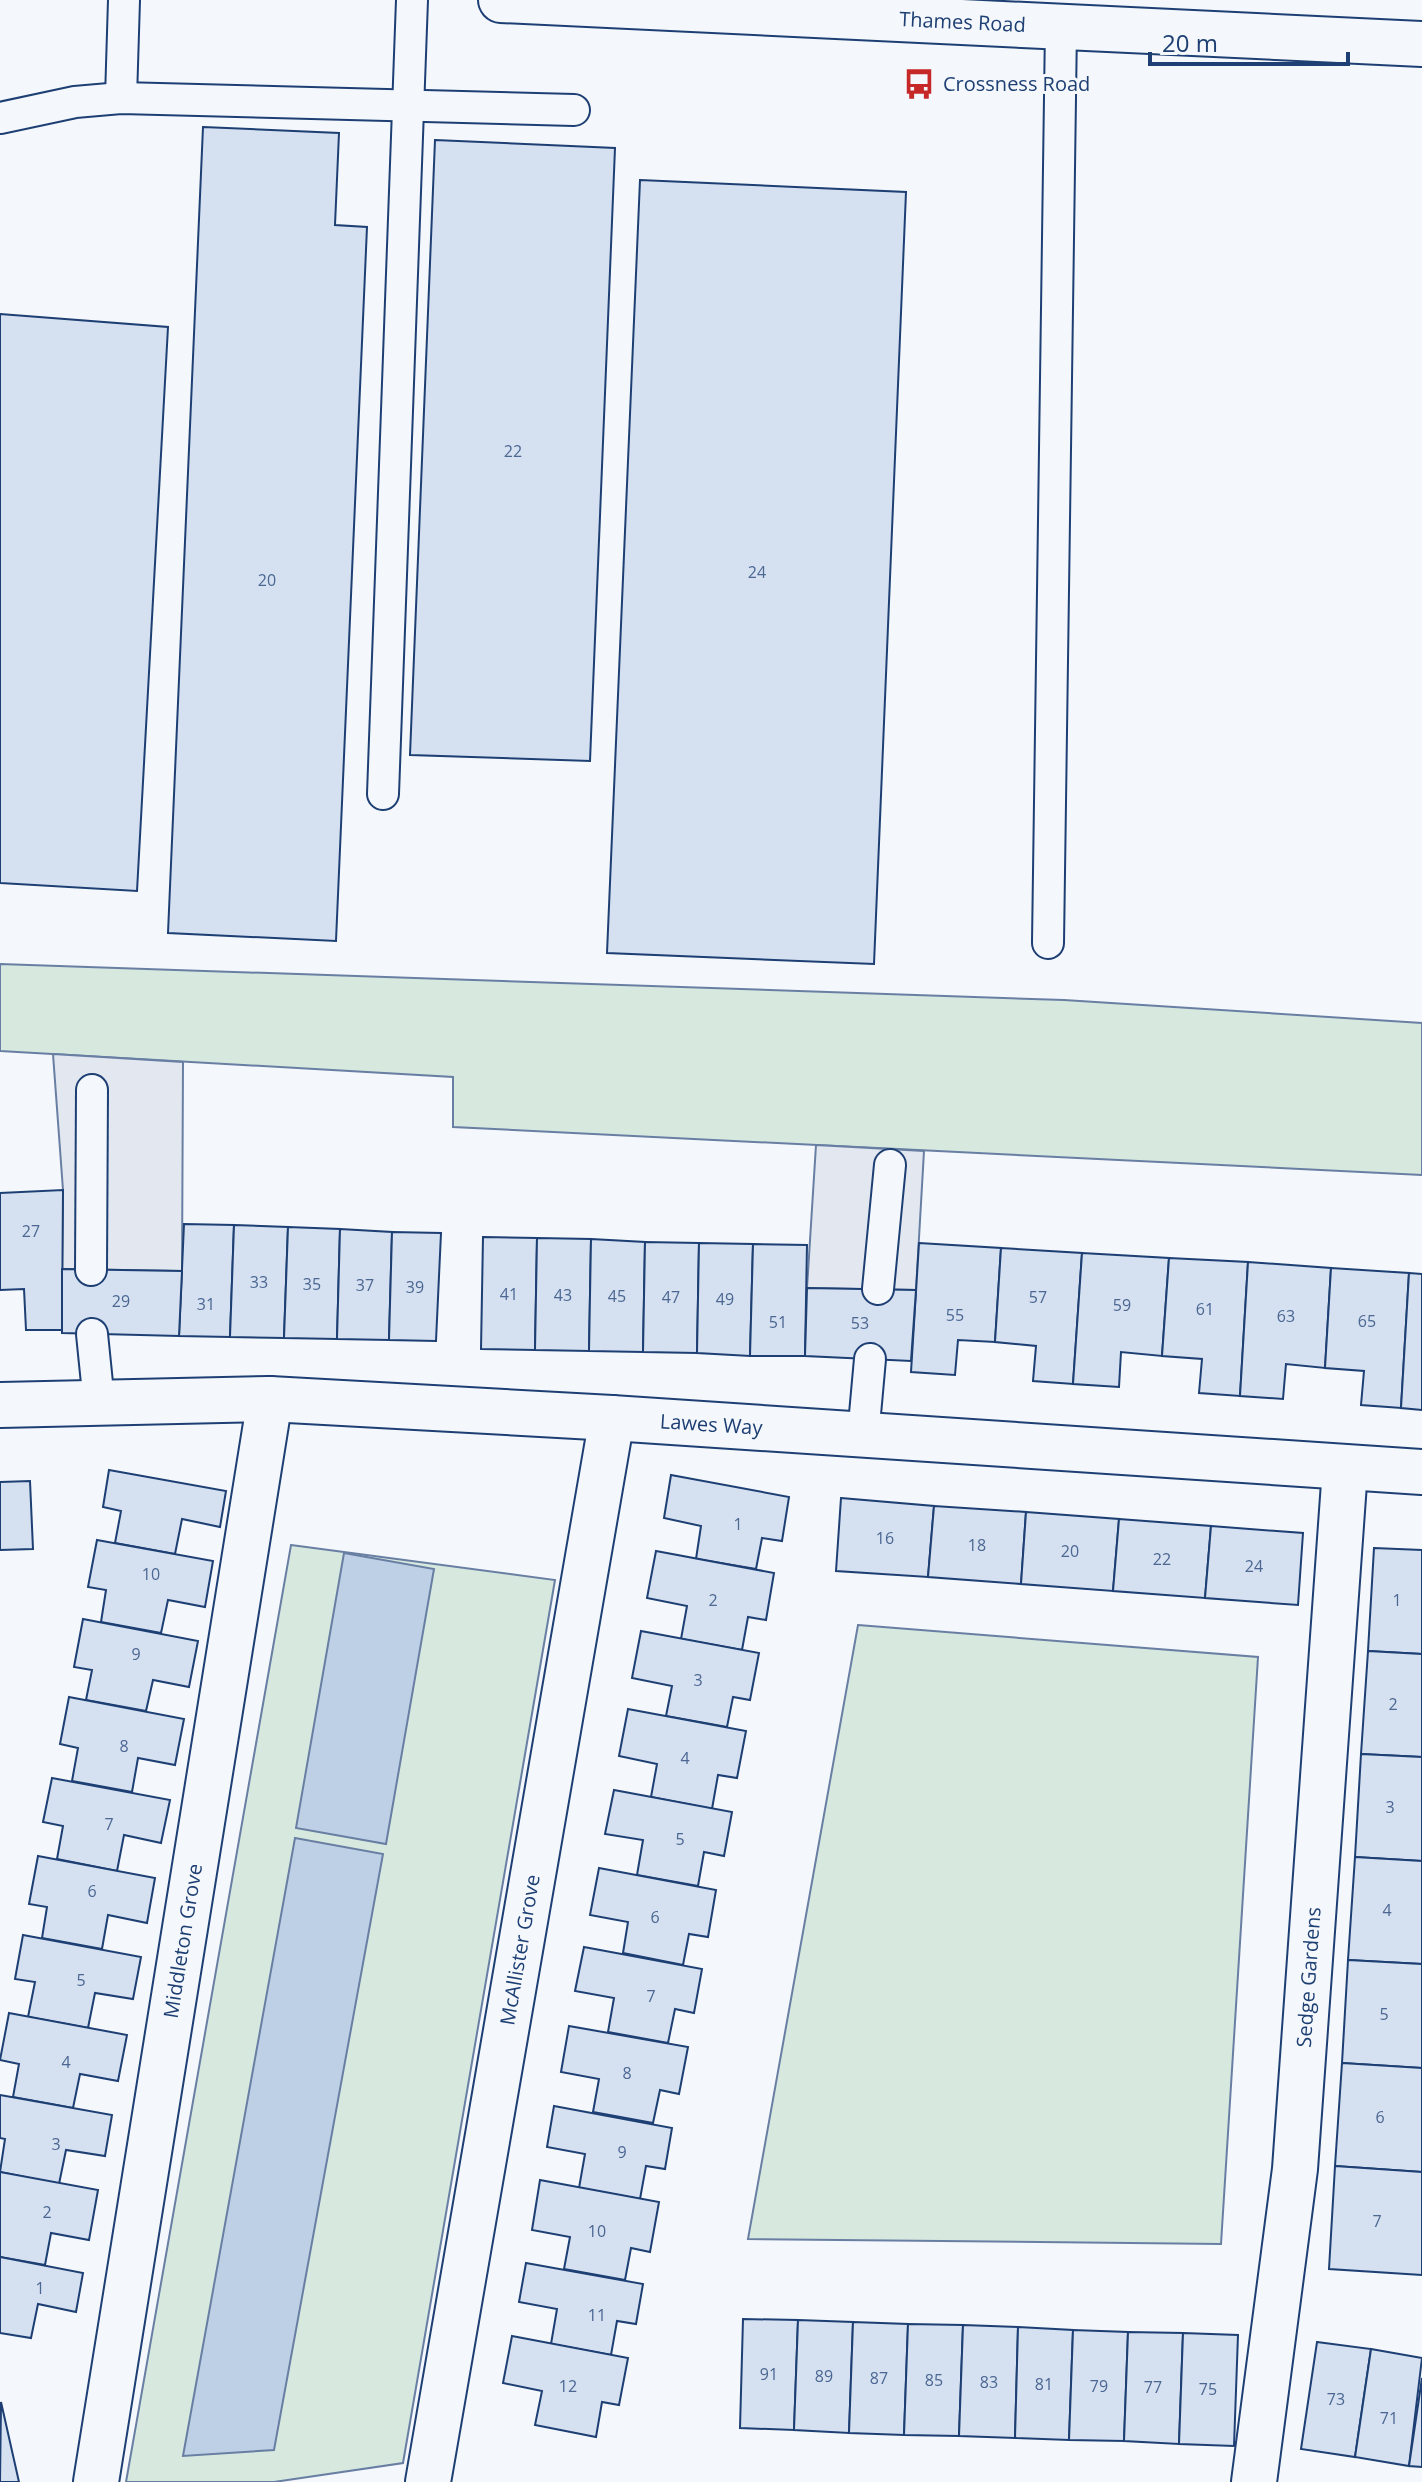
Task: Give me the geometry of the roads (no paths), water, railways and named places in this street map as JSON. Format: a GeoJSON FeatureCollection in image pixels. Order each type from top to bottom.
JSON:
{"type":"FeatureCollection","features":[{"type":"Feature","properties":{"kind":"street","name":"Thames Road"},"geometry":{"type":"LineString","coordinates":[[501,0],[1422,44]]}},
{"type":"Feature","properties":{"kind":"street","name":"Lawes Way"},"geometry":{"type":"LineString","coordinates":[[0,1405],[270,1399],[612,1418],[1422,1472]]}},
{"type":"Feature","properties":{"kind":"street","name":"Middleton Grove"},"geometry":{"type":"LineString","coordinates":[[96,2482],[270,1399]]}},
{"type":"Feature","properties":{"kind":"street","name":"McAllister Grove"},"geometry":{"type":"LineString","coordinates":[[428,2482],[612,1418]]}},
{"type":"Feature","properties":{"kind":"street","name":"Sedge Gardens"},"geometry":{"type":"LineString","coordinates":[[1254,2482],[1295,2169],[1345,1469]]}},
{"type":"Feature","properties":{"kind":"lane"},"geometry":{"type":"LineString","coordinates":[[121,98],[124,0]]}},
{"type":"Feature","properties":{"kind":"lane"},"geometry":{"type":"LineString","coordinates":[[383,794],[412,0]]}},
{"type":"Feature","properties":{"kind":"lane"},"geometry":{"type":"LineString","coordinates":[[1048,943],[1061,27]]}},
{"type":"Feature","properties":{"kind":"lane"},"geometry":{"type":"LineString","coordinates":[[0,118],[75,102],[121,98],[408,103],[574,110]]}},
{"type":"Feature","properties":{"kind":"lane"},"geometry":{"type":"LineString","coordinates":[[91,1270],[92,1090]]}},
{"type":"Feature","properties":{"kind":"lane"},"geometry":{"type":"LineString","coordinates":[[878,1289],[890,1165]]}},
{"type":"Feature","properties":{"kind":"lane"},"geometry":{"type":"LineString","coordinates":[[92,1334],[99,1403]]}},
{"type":"Feature","properties":{"kind":"lane"},"geometry":{"type":"LineString","coordinates":[[863,1436],[870,1359]]}},
{"type":"Feature","properties":{"kind":"water"},"geometry":{"type":"Polygon","coordinates":[[[344,1553],[434,1569],[386,1844],[296,1828],[344,1553]]]}},
{"type":"Feature","properties":{"kind":"water"},"geometry":{"type":"Polygon","coordinates":[[[295,1838],[383,1854],[274,2450],[183,2456],[295,1838]]]}},
{"type":"Feature","properties":{"kind":"place","name":"Crossness Road"},"geometry":{"type":"Point","coordinates":[919,84]}}]}
